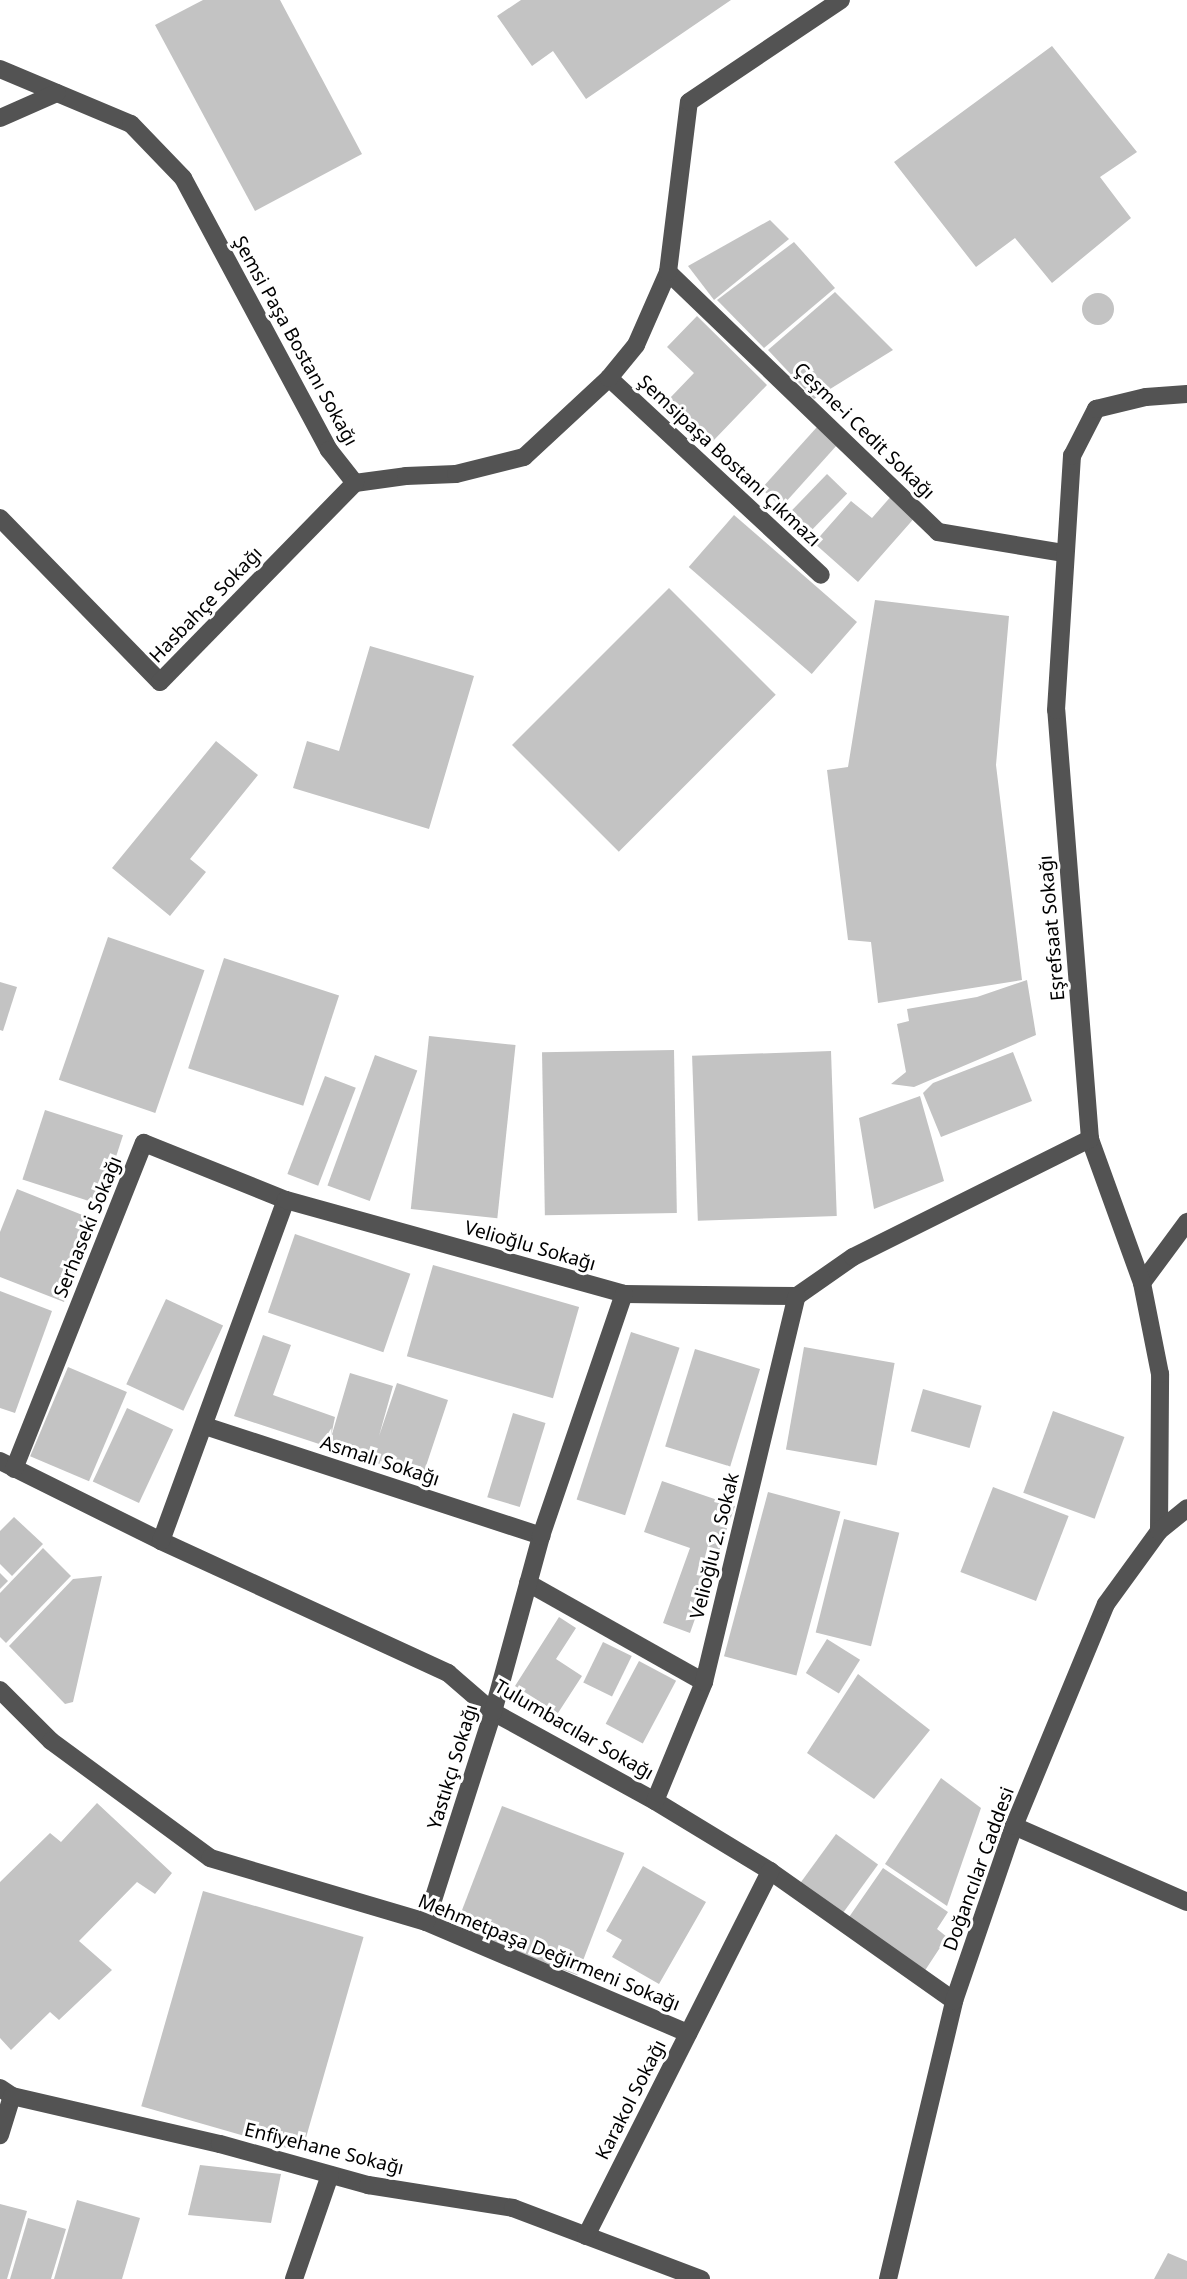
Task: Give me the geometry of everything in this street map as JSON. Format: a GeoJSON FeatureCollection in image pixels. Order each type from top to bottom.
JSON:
{"type":"FeatureCollection","features":[{"type":"Feature","properties":{"kind":"street"},"geometry":{"type":"LineString","coordinates":[[355,483],[406,476],[456,474],[524,457],[609,378],[636,345],[668,272],[689,102],[841,0]]}},
{"type":"Feature","properties":{"kind":"street","name":"Şemsi Paşa Bostanı Sokağı"},"geometry":{"type":"LineString","coordinates":[[0,69],[131,124],[183,178],[329,450],[355,483]]}},
{"type":"Feature","properties":{"kind":"street"},"geometry":{"type":"LineString","coordinates":[[0,118],[57,93]]}},
{"type":"Feature","properties":{"kind":"street","name":"Çeşme-i Cedit Sokağı"},"geometry":{"type":"LineString","coordinates":[[668,272],[939,532],[1065,553]]}},
{"type":"Feature","properties":{"kind":"street","name":"Şemsipaşa Bostanı Çıkmazı"},"geometry":{"type":"LineString","coordinates":[[609,378],[821,575]]}},
{"type":"Feature","properties":{"kind":"street","name":"Eşrefsaat Sokağı"},"geometry":{"type":"LineString","coordinates":[[1159,1531],[1160,1374],[1142,1283],[1090,1139],[1056,710],[1072,456],[1096,409],[1146,397],[1187,394]]}},
{"type":"Feature","properties":{"kind":"street","name":"Hasbahçe Sokağı"},"geometry":{"type":"LineString","coordinates":[[0,518],[160,682],[355,483]]}},
{"type":"Feature","properties":{"kind":"street"},"geometry":{"type":"LineString","coordinates":[[797,1296],[853,1257],[1090,1139]]}},
{"type":"Feature","properties":{"kind":"street","name":"Serhaseki Sokağı"},"geometry":{"type":"LineString","coordinates":[[7,1465],[144,1143],[286,1200]]}},
{"type":"Feature","properties":{"kind":"street"},"geometry":{"type":"LineString","coordinates":[[161,1541],[286,1200]]}},
{"type":"Feature","properties":{"kind":"street","name":"Velioğlu Sokağı"},"geometry":{"type":"LineString","coordinates":[[286,1200],[624,1294],[797,1296]]}},
{"type":"Feature","properties":{"kind":"street"},"geometry":{"type":"LineString","coordinates":[[1142,1283],[1187,1222]]}},
{"type":"Feature","properties":{"kind":"street","name":"Yastıkçı Sokağı"},"geometry":{"type":"LineString","coordinates":[[426,1922],[493,1712],[541,1536],[624,1294]]}},
{"type":"Feature","properties":{"kind":"street","name":"Velioğlu 2. Sokak"},"geometry":{"type":"LineString","coordinates":[[655,1801],[704,1682],[797,1296]]}},
{"type":"Feature","properties":{"kind":"street","name":"Asmalı Sokağı"},"geometry":{"type":"LineString","coordinates":[[205,1426],[541,1536]]}},
{"type":"Feature","properties":{"kind":"street","name":"Tulumbacılar Sokağı"},"geometry":{"type":"LineString","coordinates":[[7,1465],[161,1541],[448,1673],[493,1712],[655,1801],[770,1871],[954,2001]]}},
{"type":"Feature","properties":{"kind":"street","name":"Doğancılar Caddesi"},"geometry":{"type":"LineString","coordinates":[[888,2279],[954,2001],[1014,1826],[1106,1604],[1159,1531],[1187,1508]]}},
{"type":"Feature","properties":{"kind":"street"},"geometry":{"type":"LineString","coordinates":[[528,1583],[704,1682]]}},
{"type":"Feature","properties":{"kind":"street","name":"Mehmetpaşa Değirmeni Sokağı"},"geometry":{"type":"LineString","coordinates":[[0,1690],[51,1741],[210,1858],[426,1922],[688,2034]]}},
{"type":"Feature","properties":{"kind":"street"},"geometry":{"type":"LineString","coordinates":[[1014,1826],[1187,1902]]}},
{"type":"Feature","properties":{"kind":"street","name":"Karakol Sokağı"},"geometry":{"type":"LineString","coordinates":[[586,2236],[770,1871]]}},
{"type":"Feature","properties":{"kind":"street"},"geometry":{"type":"LineString","coordinates":[[0,2135],[6,2092]]}},
{"type":"Feature","properties":{"kind":"street","name":"Enfiyehane Sokağı"},"geometry":{"type":"LineString","coordinates":[[6,2092],[220,2144],[368,2185],[513,2208],[702,2279]]}},
{"type":"Feature","properties":{"kind":"street"},"geometry":{"type":"LineString","coordinates":[[294,2279],[330,2175]]}},
{"type":"Feature","properties":{"kind":"building"},"geometry":{"type":"Polygon","coordinates":[[[203,0],[280,0],[362,154],[255,211],[155,25],[203,0]]]}},
{"type":"Feature","properties":{"kind":"building"},"geometry":{"type":"Polygon","coordinates":[[[521,0],[731,0],[586,99],[553,51],[532,66],[497,16],[521,0]]]}},
{"type":"Feature","properties":{"kind":"building"},"geometry":{"type":"Polygon","coordinates":[[[1052,46],[1137,152],[1100,177],[1131,218],[1052,283],[1015,238],[976,267],[894,162],[1052,46]]]}},
{"type":"Feature","properties":{"kind":"building"},"geometry":{"type":"Polygon","coordinates":[[[770,220],[789,239],[714,300],[688,266],[770,220]]]}},
{"type":"Feature","properties":{"kind":"building"},"geometry":{"type":"Polygon","coordinates":[[[794,242],[835,288],[764,348],[717,300],[794,242]]]}},
{"type":"Feature","properties":{"kind":"building"},"geometry":{"type":"Polygon","coordinates":[[[835,292],[893,350],[814,399],[768,350],[835,292]]]}},
{"type":"Feature","properties":{"kind":"building"},"geometry":{"type":"Polygon","coordinates":[[[1098,293],[1110,297],[1114,309],[1110,321],[1098,325],[1086,321],[1082,309],[1086,297],[1098,293]]]}},
{"type":"Feature","properties":{"kind":"building"},"geometry":{"type":"Polygon","coordinates":[[[697,316],[767,385],[713,441],[670,398],[694,373],[667,347],[697,316]]]}},
{"type":"Feature","properties":{"kind":"building"},"geometry":{"type":"Polygon","coordinates":[[[817,427],[837,445],[782,507],[761,489],[817,427]]]}},
{"type":"Feature","properties":{"kind":"building"},"geometry":{"type":"Polygon","coordinates":[[[827,474],[847,493],[810,532],[789,513],[827,474]]]}},
{"type":"Feature","properties":{"kind":"building"},"geometry":{"type":"Polygon","coordinates":[[[893,494],[917,515],[858,582],[814,543],[851,501],[872,518],[893,494]]]}},
{"type":"Feature","properties":{"kind":"building"},"geometry":{"type":"Polygon","coordinates":[[[734,515],[857,622],[812,674],[689,567],[734,515]]]}},
{"type":"Feature","properties":{"kind":"building"},"geometry":{"type":"Polygon","coordinates":[[[669,588],[776,695],[619,852],[512,745],[669,588]]]}},
{"type":"Feature","properties":{"kind":"building"},"geometry":{"type":"Polygon","coordinates":[[[875,600],[1009,616],[996,765],[1022,980],[878,1003],[871,942],[848,940],[827,770],[848,767],[875,600]]]}},
{"type":"Feature","properties":{"kind":"building"},"geometry":{"type":"Polygon","coordinates":[[[370,646],[474,676],[429,829],[293,788],[307,741],[339,751],[370,646]]]}},
{"type":"Feature","properties":{"kind":"building"},"geometry":{"type":"Polygon","coordinates":[[[216,741],[258,775],[190,859],[206,872],[170,916],[112,868],[216,741]]]}},
{"type":"Feature","properties":{"kind":"building"},"geometry":{"type":"Polygon","coordinates":[[[108,937],[204,970],[155,1113],[59,1080],[108,937]]]}},
{"type":"Feature","properties":{"kind":"building"},"geometry":{"type":"Polygon","coordinates":[[[224,958],[339,995],[303,1106],[188,1068],[224,958]]]}},
{"type":"Feature","properties":{"kind":"building"},"geometry":{"type":"Polygon","coordinates":[[[1027,980],[1036,1035],[914,1087],[891,1084],[906,1072],[897,1024],[909,1021],[907,1009],[977,997],[1027,980]]]}},
{"type":"Feature","properties":{"kind":"building"},"geometry":{"type":"Polygon","coordinates":[[[0,982],[17,987],[3,1031],[0,1030],[0,982]]]}},
{"type":"Feature","properties":{"kind":"building"},"geometry":{"type":"Polygon","coordinates":[[[429,1036],[516,1045],[497,1218],[411,1209],[429,1036]]]}},
{"type":"Feature","properties":{"kind":"building"},"geometry":{"type":"Polygon","coordinates":[[[674,1050],[677,1213],[545,1215],[542,1052],[674,1050]]]}},
{"type":"Feature","properties":{"kind":"building"},"geometry":{"type":"Polygon","coordinates":[[[831,1051],[837,1216],[698,1221],[692,1056],[831,1051]]]}},
{"type":"Feature","properties":{"kind":"building"},"geometry":{"type":"Polygon","coordinates":[[[1013,1052],[1032,1101],[941,1137],[923,1093],[933,1083],[1013,1052]]]}},
{"type":"Feature","properties":{"kind":"building"},"geometry":{"type":"Polygon","coordinates":[[[375,1055],[417,1070],[370,1201],[327,1186],[375,1055]]]}},
{"type":"Feature","properties":{"kind":"building"},"geometry":{"type":"Polygon","coordinates":[[[325,1076],[356,1088],[318,1186],[287,1174],[325,1076]]]}},
{"type":"Feature","properties":{"kind":"building"},"geometry":{"type":"Polygon","coordinates":[[[920,1096],[944,1181],[874,1209],[859,1118],[920,1096]]]}},
{"type":"Feature","properties":{"kind":"building"},"geometry":{"type":"Polygon","coordinates":[[[45,1110],[123,1135],[100,1205],[22,1179],[45,1110]]]}},
{"type":"Feature","properties":{"kind":"building"},"geometry":{"type":"Polygon","coordinates":[[[17,1189],[95,1220],[64,1302],[0,1277],[0,1232],[17,1189]]]}},
{"type":"Feature","properties":{"kind":"building"},"geometry":{"type":"Polygon","coordinates":[[[295,1234],[410,1274],[383,1352],[268,1312],[295,1234]]]}},
{"type":"Feature","properties":{"kind":"building"},"geometry":{"type":"Polygon","coordinates":[[[433,1265],[579,1307],[553,1398],[407,1356],[433,1265]]]}},
{"type":"Feature","properties":{"kind":"building"},"geometry":{"type":"Polygon","coordinates":[[[0,1291],[52,1311],[15,1413],[0,1408],[0,1291]]]}},
{"type":"Feature","properties":{"kind":"building"},"geometry":{"type":"Polygon","coordinates":[[[166,1299],[223,1326],[183,1411],[126,1384],[166,1299]]]}},
{"type":"Feature","properties":{"kind":"building"},"geometry":{"type":"Polygon","coordinates":[[[631,1332],[680,1348],[625,1515],[577,1499],[631,1332]]]}},
{"type":"Feature","properties":{"kind":"building"},"geometry":{"type":"Polygon","coordinates":[[[263,1335],[291,1345],[273,1395],[335,1417],[330,1441],[350,1373],[393,1386],[379,1436],[397,1383],[448,1400],[422,1478],[234,1416],[263,1335]]]}},
{"type":"Feature","properties":{"kind":"building"},"geometry":{"type":"Polygon","coordinates":[[[804,1347],[895,1363],[877,1465],[786,1449],[804,1347]]]}},
{"type":"Feature","properties":{"kind":"building"},"geometry":{"type":"Polygon","coordinates":[[[695,1349],[760,1369],[730,1466],[665,1447],[695,1349]]]}},
{"type":"Feature","properties":{"kind":"building"},"geometry":{"type":"Polygon","coordinates":[[[68,1367],[127,1392],[89,1481],[30,1456],[68,1367]]]}},
{"type":"Feature","properties":{"kind":"building"},"geometry":{"type":"Polygon","coordinates":[[[923,1389],[982,1406],[970,1448],[911,1431],[923,1389]]]}},
{"type":"Feature","properties":{"kind":"building"},"geometry":{"type":"Polygon","coordinates":[[[127,1408],[173,1430],[139,1503],[93,1481],[127,1408]]]}},
{"type":"Feature","properties":{"kind":"building"},"geometry":{"type":"Polygon","coordinates":[[[1053,1411],[1124,1437],[1095,1519],[1023,1493],[1053,1411]]]}},
{"type":"Feature","properties":{"kind":"building"},"geometry":{"type":"Polygon","coordinates":[[[513,1413],[546,1423],[520,1507],[487,1497],[513,1413]]]}},
{"type":"Feature","properties":{"kind":"building"},"geometry":{"type":"Polygon","coordinates":[[[662,1481],[735,1506],[690,1633],[663,1623],[690,1548],[644,1532],[662,1481]]]}},
{"type":"Feature","properties":{"kind":"building"},"geometry":{"type":"Polygon","coordinates":[[[993,1487],[1069,1516],[1036,1601],[960,1572],[993,1487]]]}},
{"type":"Feature","properties":{"kind":"building"},"geometry":{"type":"Polygon","coordinates":[[[768,1492],[840,1511],[796,1676],[724,1656],[768,1492]]]}},
{"type":"Feature","properties":{"kind":"building"},"geometry":{"type":"Polygon","coordinates":[[[14,1517],[43,1544],[12,1576],[0,1564],[0,1531],[14,1517]]]}},
{"type":"Feature","properties":{"kind":"building"},"geometry":{"type":"Polygon","coordinates":[[[844,1519],[899,1533],[871,1646],[816,1633],[844,1519]]]}},
{"type":"Feature","properties":{"kind":"building"},"geometry":{"type":"Polygon","coordinates":[[[43,1548],[71,1576],[6,1643],[0,1637],[0,1593],[43,1548]]]}},
{"type":"Feature","properties":{"kind":"building"},"geometry":{"type":"Polygon","coordinates":[[[0,1573],[8,1581],[0,1589],[0,1573]]]}},
{"type":"Feature","properties":{"kind":"building"},"geometry":{"type":"Polygon","coordinates":[[[102,1576],[73,1702],[65,1704],[9,1646],[73,1579],[102,1576]]]}},
{"type":"Feature","properties":{"kind":"building"},"geometry":{"type":"Polygon","coordinates":[[[559,1617],[576,1628],[556,1659],[582,1676],[558,1713],[515,1686],[559,1617]]]}},
{"type":"Feature","properties":{"kind":"building"},"geometry":{"type":"Polygon","coordinates":[[[827,1639],[860,1660],[839,1694],[806,1673],[827,1639]]]}},
{"type":"Feature","properties":{"kind":"building"},"geometry":{"type":"Polygon","coordinates":[[[603,1642],[632,1656],[612,1696],[583,1682],[603,1642]]]}},
{"type":"Feature","properties":{"kind":"building"},"geometry":{"type":"Polygon","coordinates":[[[639,1661],[676,1681],[643,1743],[606,1724],[639,1661]]]}},
{"type":"Feature","properties":{"kind":"building"},"geometry":{"type":"Polygon","coordinates":[[[858,1674],[930,1730],[874,1799],[807,1753],[858,1674]]]}},
{"type":"Feature","properties":{"kind":"building"},"geometry":{"type":"Polygon","coordinates":[[[941,1778],[981,1808],[947,1906],[885,1864],[941,1778]]]}},
{"type":"Feature","properties":{"kind":"building"},"geometry":{"type":"Polygon","coordinates":[[[97,1803],[172,1873],[155,1894],[137,1882],[79,1941],[112,1970],[59,2020],[50,2012],[11,2050],[0,2038],[0,1882],[50,1833],[61,1842],[97,1803]]]}},
{"type":"Feature","properties":{"kind":"building"},"geometry":{"type":"Polygon","coordinates":[[[502,1806],[624,1853],[577,1975],[455,1928],[502,1806]]]}},
{"type":"Feature","properties":{"kind":"building"},"geometry":{"type":"Polygon","coordinates":[[[836,1834],[878,1865],[840,1917],[798,1887],[836,1834]]]}},
{"type":"Feature","properties":{"kind":"building"},"geometry":{"type":"Polygon","coordinates":[[[643,1866],[706,1902],[659,1984],[612,1957],[622,1940],[606,1931],[643,1866]]]}},
{"type":"Feature","properties":{"kind":"building"},"geometry":{"type":"Polygon","coordinates":[[[883,1868],[948,1912],[937,1929],[947,1937],[924,1972],[847,1920],[883,1868]]]}},
{"type":"Feature","properties":{"kind":"building"},"geometry":{"type":"Polygon","coordinates":[[[203,1891],[364,1937],[302,2152],[141,2106],[203,1891]]]}},
{"type":"Feature","properties":{"kind":"building"},"geometry":{"type":"Polygon","coordinates":[[[200,2165],[281,2174],[271,2223],[188,2215],[200,2165]]]}},
{"type":"Feature","properties":{"kind":"building"},"geometry":{"type":"Polygon","coordinates":[[[77,2200],[140,2218],[122,2279],[54,2279],[77,2200]]]}},
{"type":"Feature","properties":{"kind":"building"},"geometry":{"type":"Polygon","coordinates":[[[0,2204],[27,2211],[7,2279],[0,2279],[0,2204]]]}},
{"type":"Feature","properties":{"kind":"building"},"geometry":{"type":"Polygon","coordinates":[[[28,2218],[66,2229],[51,2279],[10,2279],[28,2218]]]}},
{"type":"Feature","properties":{"kind":"building"},"geometry":{"type":"Polygon","coordinates":[[[1168,2253],[1187,2261],[1187,2279],[1154,2279],[1168,2253]]]}}]}
